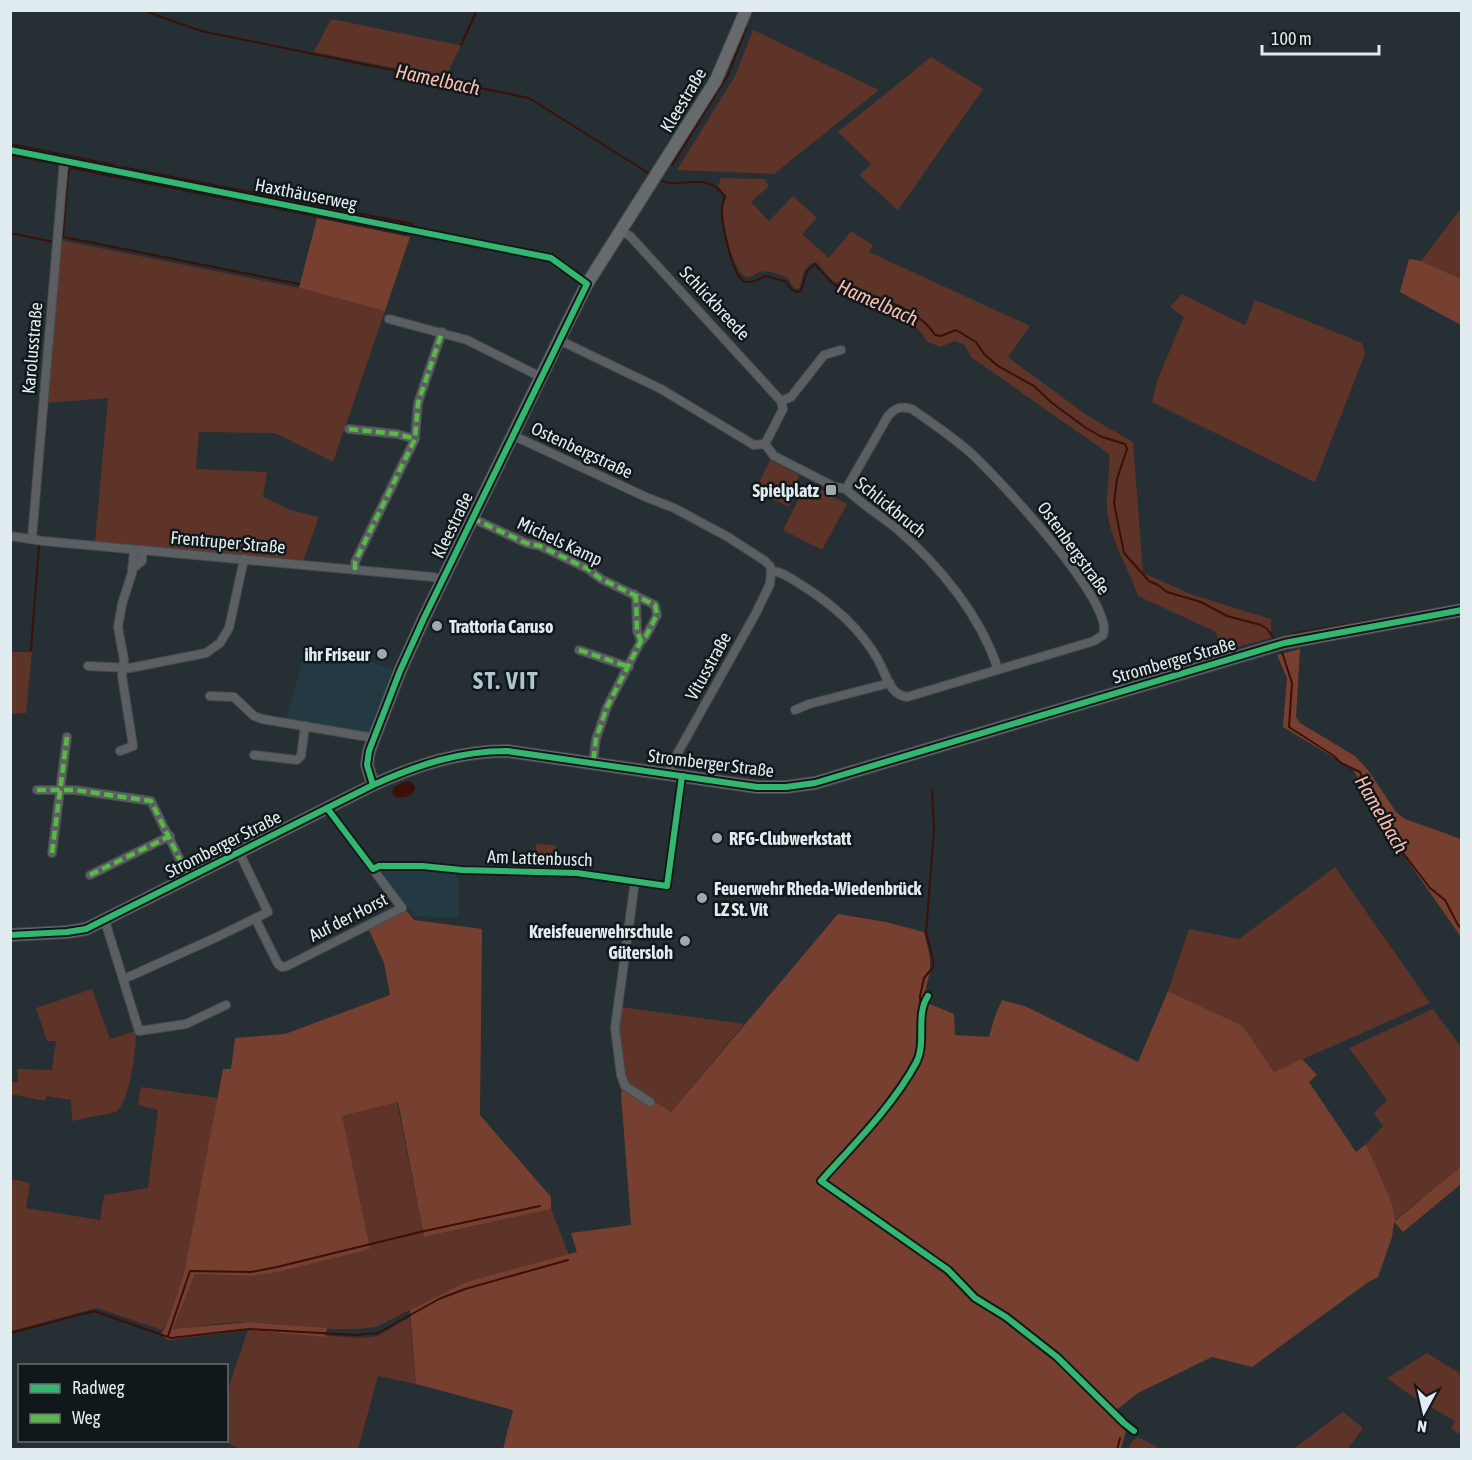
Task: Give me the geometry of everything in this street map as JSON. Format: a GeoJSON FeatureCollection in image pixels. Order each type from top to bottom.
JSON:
{"type":"FeatureCollection","features":[{"type":"Feature","properties":{"kind":"main road","name":"Kleestraße"},"geometry":{"type":"LineString","coordinates":[[374,785],[367,765],[369,752],[400,671],[442,580],[587,284],[716,80],[746,10]]}},
{"type":"Feature","properties":{"kind":"main road","name":"Stromberger Straße"},"geometry":{"type":"LineString","coordinates":[[10,934],[86,929],[374,785],[417,766],[477,752],[507,751],[757,787],[786,787],[815,783],[1269,647],[1461,610]]}},
{"type":"Feature","properties":{"kind":"street","name":"Haxthäuserweg"},"geometry":{"type":"LineString","coordinates":[[10,150],[551,258],[587,284]]}},
{"type":"Feature","properties":{"kind":"street","name":"Karolusstraße"},"geometry":{"type":"LineString","coordinates":[[32,538],[64,161]]}},
{"type":"Feature","properties":{"kind":"street","name":"Schlickbreede"},"geometry":{"type":"LineString","coordinates":[[621,231],[630,236],[781,401]]}},
{"type":"Feature","properties":{"kind":"street"},"geometry":{"type":"LineString","coordinates":[[388,319],[466,340],[540,377]]}},
{"type":"Feature","properties":{"kind":"street"},"geometry":{"type":"LineString","coordinates":[[355,570],[355,562],[416,439],[418,403],[442,333]]}},
{"type":"Feature","properties":{"kind":"street","name":"Schlickbruch"},"geometry":{"type":"LineString","coordinates":[[559,340],[661,388],[754,445],[765,444],[774,456],[836,487],[846,489],[896,528],[939,570],[979,627],[992,650],[998,669]]}},
{"type":"Feature","properties":{"kind":"street"},"geometry":{"type":"LineString","coordinates":[[765,444],[783,409],[781,401],[791,397],[824,355],[841,350]]}},
{"type":"Feature","properties":{"kind":"street","name":"Ostenbergstraße"},"geometry":{"type":"LineString","coordinates":[[512,435],[699,520],[765,561],[771,571],[778,571],[813,592],[850,621],[877,658],[893,691],[899,696],[907,697],[1094,641],[1099,639],[1104,632],[1102,617],[1051,538],[973,455],[912,409],[904,406],[894,409],[888,416],[846,489]]}},
{"type":"Feature","properties":{"kind":"street"},"geometry":{"type":"LineString","coordinates":[[349,429],[397,434],[416,439]]}},
{"type":"Feature","properties":{"kind":"street","name":"Michels Kamp"},"geometry":{"type":"LineString","coordinates":[[472,518],[526,543],[540,546],[588,569],[601,579],[655,604],[657,615],[607,707],[596,739],[593,763]]}},
{"type":"Feature","properties":{"kind":"street","name":"Frentruper Straße"},"geometry":{"type":"LineString","coordinates":[[10,536],[32,538],[43,542],[244,559],[433,577],[442,580]]}},
{"type":"Feature","properties":{"kind":"street"},"geometry":{"type":"LineString","coordinates":[[120,750],[133,746],[122,676],[124,660],[118,627],[138,550]]}},
{"type":"Feature","properties":{"kind":"street"},"geometry":{"type":"LineString","coordinates":[[88,666],[123,668],[206,653],[220,643],[229,628],[244,559]]}},
{"type":"Feature","properties":{"kind":"street","name":"Vitusstraße"},"geometry":{"type":"LineString","coordinates":[[676,776],[671,765],[756,613],[770,584],[771,571]]}},
{"type":"Feature","properties":{"kind":"street"},"geometry":{"type":"LineString","coordinates":[[634,594],[637,632],[641,641]]}},
{"type":"Feature","properties":{"kind":"street"},"geometry":{"type":"LineString","coordinates":[[579,650],[629,667]]}},
{"type":"Feature","properties":{"kind":"street"},"geometry":{"type":"LineString","coordinates":[[795,710],[890,682]]}},
{"type":"Feature","properties":{"kind":"street"},"geometry":{"type":"LineString","coordinates":[[210,696],[234,697],[254,716],[262,719],[374,738]]}},
{"type":"Feature","properties":{"kind":"street"},"geometry":{"type":"LineString","coordinates":[[254,754],[297,760],[301,756],[305,726]]}},
{"type":"Feature","properties":{"kind":"street"},"geometry":{"type":"LineString","coordinates":[[52,853],[67,737]]}},
{"type":"Feature","properties":{"kind":"street","name":"Am Lattenbusch"},"geometry":{"type":"LineString","coordinates":[[373,869],[379,866],[422,866],[462,870],[577,873],[667,886],[676,776]]}},
{"type":"Feature","properties":{"kind":"street"},"geometry":{"type":"LineString","coordinates":[[38,790],[75,790],[151,801],[189,878]]}},
{"type":"Feature","properties":{"kind":"street","name":"Auf der Horst"},"geometry":{"type":"LineString","coordinates":[[255,918],[278,964],[282,967],[402,908],[327,808]]}},
{"type":"Feature","properties":{"kind":"street"},"geometry":{"type":"LineString","coordinates":[[90,875],[170,836]]}},
{"type":"Feature","properties":{"kind":"street"},"geometry":{"type":"LineString","coordinates":[[124,979],[217,938],[268,912],[239,852]]}},
{"type":"Feature","properties":{"kind":"street"},"geometry":{"type":"LineString","coordinates":[[635,881],[615,1028],[621,1075],[626,1086],[650,1102]]}},
{"type":"Feature","properties":{"kind":"street"},"geometry":{"type":"LineString","coordinates":[[105,921],[139,1031],[186,1024],[226,1005]]}},
{"type":"Feature","properties":{"kind":"shaded area"},"geometry":{"type":"Polygon","coordinates":[[[331,19],[461,45],[445,78],[314,52],[331,19]]]}},
{"type":"Feature","properties":{"kind":"shaded area"},"geometry":{"type":"Polygon","coordinates":[[[753,30],[879,90],[774,174],[677,170],[735,76],[753,30]]]}},
{"type":"Feature","properties":{"kind":"shaded area"},"geometry":{"type":"Polygon","coordinates":[[[931,57],[983,89],[898,210],[859,175],[871,164],[838,132],[931,57]]]}},
{"type":"Feature","properties":{"kind":"shaded area"},"geometry":{"type":"Polygon","coordinates":[[[721,178],[765,179],[769,186],[751,202],[769,221],[793,196],[817,218],[802,234],[829,258],[851,231],[873,245],[869,252],[1030,326],[1008,357],[1088,416],[1133,442],[1143,573],[1193,595],[1271,619],[1271,638],[1222,651],[1216,632],[1138,596],[1110,525],[1107,509],[1109,454],[971,357],[965,345],[955,341],[940,347],[928,342],[918,329],[890,311],[849,287],[833,281],[816,262],[806,269],[800,288],[797,289],[787,277],[774,273],[760,272],[748,277],[743,275],[733,259],[727,237],[723,210],[726,197],[718,186],[721,178]]]}},
{"type":"Feature","properties":{"kind":"shaded area"},"geometry":{"type":"Polygon","coordinates":[[[1461,208],[1461,279],[1421,261],[1461,208]]]}},
{"type":"Feature","properties":{"kind":"shaded area"},"geometry":{"type":"Polygon","coordinates":[[[317,218],[410,237],[385,311],[299,288],[317,218]]]}},
{"type":"Feature","properties":{"kind":"shaded area"},"geometry":{"type":"Polygon","coordinates":[[[60,240],[299,288],[385,311],[333,462],[275,433],[199,432],[196,469],[267,472],[263,497],[290,510],[319,517],[303,561],[95,541],[108,398],[47,403],[60,240]]]}},
{"type":"Feature","properties":{"kind":"shaded area"},"geometry":{"type":"Polygon","coordinates":[[[1409,259],[1421,261],[1461,279],[1461,325],[1400,292],[1409,259]]]}},
{"type":"Feature","properties":{"kind":"shaded area"},"geometry":{"type":"Polygon","coordinates":[[[1182,294],[1245,325],[1255,300],[1362,343],[1365,354],[1315,482],[1152,402],[1157,381],[1184,317],[1170,307],[1182,294]]]}},
{"type":"Feature","properties":{"kind":"shaded area"},"geometry":{"type":"Polygon","coordinates":[[[770,460],[799,475],[794,487],[798,489],[789,507],[755,491],[770,460]]]}},
{"type":"Feature","properties":{"kind":"shaded area"},"geometry":{"type":"Polygon","coordinates":[[[807,482],[847,504],[822,550],[783,530],[807,482]]]}},
{"type":"Feature","properties":{"kind":"shaded area"},"geometry":{"type":"Polygon","coordinates":[[[303,648],[352,655],[394,670],[369,733],[286,719],[300,672],[303,648]]]}},
{"type":"Feature","properties":{"kind":"shaded area"},"geometry":{"type":"Polygon","coordinates":[[[1300,649],[1296,717],[1300,723],[1355,756],[1368,770],[1396,812],[1405,819],[1461,839],[1461,937],[1377,817],[1353,769],[1283,727],[1287,678],[1277,655],[1300,649]]]}},
{"type":"Feature","properties":{"kind":"shaded area"},"geometry":{"type":"Polygon","coordinates":[[[11,652],[32,652],[26,713],[11,714],[11,652]]]}},
{"type":"Feature","properties":{"kind":"shaded area"},"geometry":{"type":"Polygon","coordinates":[[[406,781],[413,784],[415,789],[413,792],[407,796],[395,797],[392,792],[394,787],[406,781]]]}},
{"type":"Feature","properties":{"kind":"shaded area"},"geometry":{"type":"Polygon","coordinates":[[[536,844],[556,845],[555,869],[535,869],[536,844]]]}},
{"type":"Feature","properties":{"kind":"shaded area"},"geometry":{"type":"Polygon","coordinates":[[[1335,867],[1430,1003],[1274,1072],[1243,1026],[1168,991],[1189,929],[1239,939],[1335,867]]]}},
{"type":"Feature","properties":{"kind":"shaded area"},"geometry":{"type":"Polygon","coordinates":[[[385,868],[422,869],[455,874],[458,877],[459,918],[414,916],[382,873],[381,870],[385,868]]]}},
{"type":"Feature","properties":{"kind":"shaded area"},"geometry":{"type":"Polygon","coordinates":[[[406,910],[414,920],[482,929],[480,1115],[551,1197],[551,1209],[424,1237],[398,1102],[342,1116],[370,1249],[278,1272],[251,1276],[195,1274],[173,1329],[249,1322],[327,1328],[325,1337],[248,1330],[168,1340],[161,1335],[184,1273],[223,1069],[231,1069],[235,1038],[285,1034],[390,995],[384,963],[369,930],[406,910]]]}},
{"type":"Feature","properties":{"kind":"shaded area"},"geometry":{"type":"Polygon","coordinates":[[[838,914],[886,922],[924,932],[930,967],[922,1001],[954,1014],[955,1035],[989,1037],[1002,1000],[1025,1006],[1138,1062],[1168,991],[1243,1026],[1274,1072],[1302,1059],[1317,1075],[1309,1082],[1356,1152],[1366,1144],[1392,1203],[1395,1221],[1461,1166],[1461,1184],[1403,1232],[1394,1222],[1392,1237],[1378,1277],[1252,1367],[1212,1357],[1138,1393],[1115,1411],[1128,1423],[1121,1449],[503,1449],[513,1410],[416,1384],[410,1310],[466,1282],[577,1252],[571,1233],[631,1225],[621,1094],[624,1075],[627,1084],[671,1112],[838,914]]]}},
{"type":"Feature","properties":{"kind":"shaded area"},"geometry":{"type":"Polygon","coordinates":[[[92,989],[110,1039],[136,1031],[135,1050],[125,1097],[116,1112],[72,1121],[71,1100],[47,1096],[45,1101],[11,1094],[10,1082],[18,1082],[17,1069],[52,1070],[56,1041],[47,1041],[36,1008],[92,989]]]}},
{"type":"Feature","properties":{"kind":"shaded area"},"geometry":{"type":"Polygon","coordinates":[[[621,1007],[744,1024],[671,1112],[635,1090],[624,1077],[620,1046],[621,1007]]]}},
{"type":"Feature","properties":{"kind":"shaded area"},"geometry":{"type":"Polygon","coordinates":[[[1433,1009],[1461,1047],[1461,1166],[1394,1221],[1392,1203],[1366,1144],[1383,1126],[1374,1113],[1387,1100],[1349,1048],[1433,1009]]]}},
{"type":"Feature","properties":{"kind":"shaded area"},"geometry":{"type":"Polygon","coordinates":[[[141,1087],[218,1098],[184,1273],[168,1321],[162,1330],[97,1308],[11,1331],[10,1188],[12,1179],[30,1183],[26,1208],[100,1220],[104,1195],[148,1188],[158,1110],[138,1105],[141,1087]]]}},
{"type":"Feature","properties":{"kind":"shaded area"},"geometry":{"type":"Polygon","coordinates":[[[397,1102],[424,1237],[551,1209],[569,1255],[466,1282],[376,1327],[330,1329],[241,1322],[173,1330],[195,1274],[251,1276],[342,1116],[397,1102]]]}},
{"type":"Feature","properties":{"kind":"shaded area"},"geometry":{"type":"Polygon","coordinates":[[[410,1317],[416,1384],[378,1376],[358,1449],[242,1449],[224,1442],[228,1442],[228,1389],[248,1330],[362,1338],[378,1336],[410,1317]]]}},
{"type":"Feature","properties":{"kind":"shaded area"},"geometry":{"type":"Polygon","coordinates":[[[1427,1353],[1461,1374],[1461,1435],[1451,1429],[1455,1421],[1410,1395],[1387,1378],[1427,1353]]]}},
{"type":"Feature","properties":{"kind":"shaded area"},"geometry":{"type":"Polygon","coordinates":[[[1343,1412],[1363,1428],[1348,1449],[1293,1449],[1343,1412]]]}},
{"type":"Feature","properties":{"kind":"shaded area"},"geometry":{"type":"Polygon","coordinates":[[[1138,1437],[1161,1449],[1128,1449],[1132,1441],[1138,1437]]]}},
{"type":"Feature","properties":{"kind":"waterway","name":"Hamelbach"},"geometry":{"type":"LineString","coordinates":[[142,10],[201,31],[529,98],[650,174]]}},
{"type":"Feature","properties":{"kind":"waterway"},"geometry":{"type":"LineString","coordinates":[[461,45],[477,10]]}},
{"type":"Feature","properties":{"kind":"waterway"},"geometry":{"type":"LineString","coordinates":[[751,15],[753,10]]}},
{"type":"Feature","properties":{"kind":"waterway"},"geometry":{"type":"LineString","coordinates":[[672,165],[728,75],[747,26]]}},
{"type":"Feature","properties":{"kind":"waterway"},"geometry":{"type":"LineString","coordinates":[[10,144],[114,165]]}},
{"type":"Feature","properties":{"kind":"waterway"},"geometry":{"type":"LineString","coordinates":[[10,155],[57,164]]}},
{"type":"Feature","properties":{"kind":"waterway"},"geometry":{"type":"LineString","coordinates":[[122,167],[413,224]]}},
{"type":"Feature","properties":{"kind":"waterway"},"geometry":{"type":"LineString","coordinates":[[299,284],[63,237],[68,172],[71,168],[406,234]]}},
{"type":"Feature","properties":{"kind":"waterway","name":"Hamelbach"},"geometry":{"type":"LineString","coordinates":[[657,179],[674,183],[708,183],[725,196],[722,209],[725,236],[731,258],[743,281],[752,282],[765,276],[785,281],[792,290],[798,292],[801,291],[807,271],[815,264],[835,285],[876,297],[905,309],[929,327],[935,335],[941,336],[956,330],[976,342],[984,354],[998,366],[1034,386],[1052,403],[1086,428],[1102,437],[1125,444],[1127,449],[1117,479],[1114,503],[1124,553],[1149,581],[1167,592],[1201,602],[1227,616],[1261,625],[1276,641]]}},
{"type":"Feature","properties":{"kind":"waterway"},"geometry":{"type":"LineString","coordinates":[[10,233],[54,242]]}},
{"type":"Feature","properties":{"kind":"waterway"},"geometry":{"type":"LineString","coordinates":[[31,650],[39,546]]}},
{"type":"Feature","properties":{"kind":"waterway"},"geometry":{"type":"LineString","coordinates":[[1293,634],[1462,604]]}},
{"type":"Feature","properties":{"kind":"waterway"},"geometry":{"type":"LineString","coordinates":[[1318,643],[1330,641]]}},
{"type":"Feature","properties":{"kind":"waterway","name":"Hamelbach"},"geometry":{"type":"LineString","coordinates":[[1281,649],[1292,683],[1289,727],[1341,763],[1360,772],[1378,815],[1400,838],[1400,849],[1430,888],[1445,900],[1462,929]]}},
{"type":"Feature","properties":{"kind":"waterway"},"geometry":{"type":"LineString","coordinates":[[921,1017],[920,996],[924,978],[933,967],[926,933],[934,830],[932,790]]}},
{"type":"Feature","properties":{"kind":"waterway"},"geometry":{"type":"LineString","coordinates":[[168,1336],[190,1271],[251,1272],[540,1206]]}},
{"type":"Feature","properties":{"kind":"waterway"},"geometry":{"type":"LineString","coordinates":[[10,1333],[94,1311],[171,1338],[249,1329],[356,1335],[378,1333],[439,1299],[465,1289],[568,1260]]}},
{"type":"Feature","properties":{"kind":"waterway"},"geometry":{"type":"LineString","coordinates":[[1117,1450],[1120,1438]]}},
{"type":"Feature","properties":{"kind":"marked path"},"geometry":{"type":"LineString","coordinates":[[355,570],[355,562],[415,439],[418,403],[442,332]]}},
{"type":"Feature","properties":{"kind":"marked path"},"geometry":{"type":"LineString","coordinates":[[349,429],[397,434],[415,439]]}},
{"type":"Feature","properties":{"kind":"marked path"},"geometry":{"type":"LineString","coordinates":[[472,518],[526,543],[540,546],[655,605],[657,615],[607,707],[596,739],[593,763]]}},
{"type":"Feature","properties":{"kind":"marked path"},"geometry":{"type":"LineString","coordinates":[[634,594],[637,631],[641,641]]}},
{"type":"Feature","properties":{"kind":"marked path"},"geometry":{"type":"LineString","coordinates":[[579,650],[629,667]]}},
{"type":"Feature","properties":{"kind":"marked path"},"geometry":{"type":"LineString","coordinates":[[52,853],[67,737]]}},
{"type":"Feature","properties":{"kind":"marked path"},"geometry":{"type":"LineString","coordinates":[[37,790],[75,790],[151,801],[189,878]]}},
{"type":"Feature","properties":{"kind":"marked path"},"geometry":{"type":"LineString","coordinates":[[90,875],[170,836]]}},
{"type":"Feature","properties":{"kind":"cycle path"},"geometry":{"type":"LineString","coordinates":[[10,150],[551,258],[587,284],[400,671],[369,751],[367,765],[373,785]]}},
{"type":"Feature","properties":{"kind":"cycle path"},"geometry":{"type":"LineString","coordinates":[[10,935],[86,929],[373,785],[422,765],[455,756],[507,751],[757,787],[786,787],[815,783],[1284,643],[1462,610]]}},
{"type":"Feature","properties":{"kind":"cycle path"},"geometry":{"type":"LineString","coordinates":[[327,808],[373,869],[379,866],[422,866],[462,870],[577,873],[667,886],[682,776]]}},
{"type":"Feature","properties":{"kind":"cycle path"},"geometry":{"type":"LineString","coordinates":[[928,996],[922,1012],[921,1047],[916,1063],[884,1110],[821,1181],[948,1270],[975,1298],[1006,1317],[1057,1357],[1134,1431]]}},
{"type":"Feature","properties":{"kind":"place","name":"Spielplatz"},"geometry":{"type":"Point","coordinates":[831,490]}},
{"type":"Feature","properties":{"kind":"place","name":"Trattoria Caruso"},"geometry":{"type":"Point","coordinates":[437,626]}},
{"type":"Feature","properties":{"kind":"place","name":"ihr Friseur"},"geometry":{"type":"Point","coordinates":[382,654]}},
{"type":"Feature","properties":{"kind":"place","name":"RFG-Clubwerkstatt"},"geometry":{"type":"Point","coordinates":[717,838]}},
{"type":"Feature","properties":{"kind":"place","name":"Feuerwehr Rheda-Wiedenbrück LZ St. Vit"},"geometry":{"type":"Point","coordinates":[702,898]}},
{"type":"Feature","properties":{"kind":"place","name":"Kreisfeuerwehrschule Gütersloh"},"geometry":{"type":"Point","coordinates":[685,941]}},
{"type":"Feature","properties":{"kind":"district","name":"ST. VIT"},"geometry":{"type":"Point","coordinates":[506,680]}}]}
